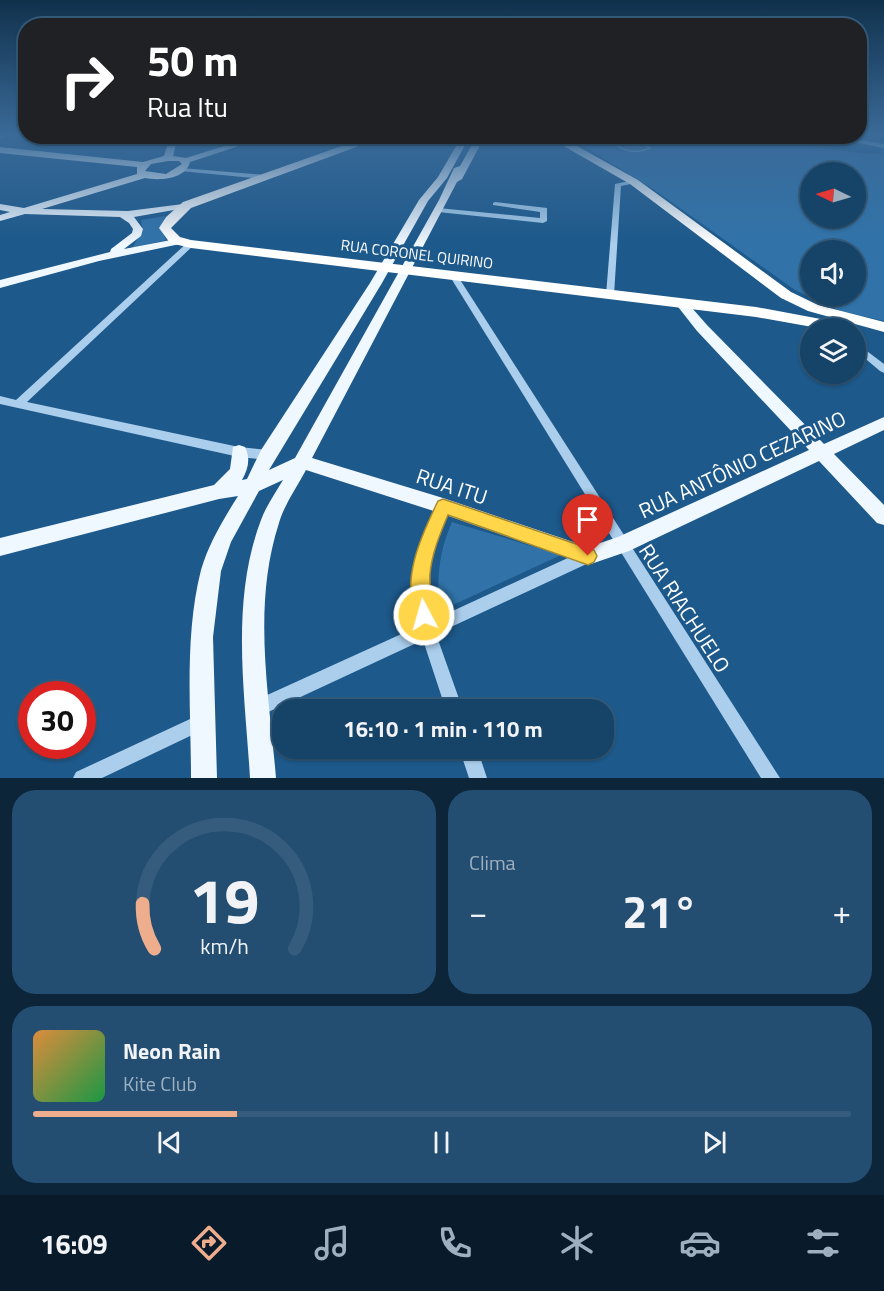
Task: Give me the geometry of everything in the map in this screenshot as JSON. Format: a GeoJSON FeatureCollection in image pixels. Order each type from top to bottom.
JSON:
{"type":"FeatureCollection","features":[{"type":"Feature","properties":{"kind":"highway"},"geometry":{"type":"LineString","coordinates":[[176,242],[168,235],[165,228],[170,220],[188,205],[280,171]]}},
{"type":"Feature","properties":{"kind":"highway"},"geometry":{"type":"LineString","coordinates":[[615,171],[634,182],[786,295],[813,308],[884,327]]}},
{"type":"Feature","properties":{"kind":"highway","name":"RUA CORONEL QUIRINO"},"geometry":{"type":"LineString","coordinates":[[176,242],[610,294],[800,320]]}},
{"type":"Feature","properties":{"kind":"highway"},"geometry":{"type":"LineString","coordinates":[[866,335],[884,339]]}},
{"type":"Feature","properties":{"kind":"main road"},"geometry":{"type":"LineString","coordinates":[[0,218],[26,212],[140,171]]}},
{"type":"Feature","properties":{"kind":"main road"},"geometry":{"type":"LineString","coordinates":[[148,171],[164,176],[173,171]]}},
{"type":"Feature","properties":{"kind":"main road"},"geometry":{"type":"LineString","coordinates":[[204,778],[202,637],[211,571],[222,539],[253,486],[267,455],[385,268],[424,200],[437,171]]}},
{"type":"Feature","properties":{"kind":"main road"},"geometry":{"type":"LineString","coordinates":[[441,205],[450,171]]}},
{"type":"Feature","properties":{"kind":"main road"},"geometry":{"type":"LineString","coordinates":[[424,200],[451,171]]}},
{"type":"Feature","properties":{"kind":"main road"},"geometry":{"type":"LineString","coordinates":[[262,778],[252,622],[257,572],[270,520],[461,171]]}},
{"type":"Feature","properties":{"kind":"main road"},"geometry":{"type":"LineString","coordinates":[[0,207],[26,212],[123,215],[158,213],[188,205]]}},
{"type":"Feature","properties":{"kind":"main road"},"geometry":{"type":"LineString","coordinates":[[98,258],[116,251],[137,234],[138,229],[133,221],[123,215]]}},
{"type":"Feature","properties":{"kind":"main road","name":"RUA CORONEL QUIRINO"},"geometry":{"type":"LineString","coordinates":[[0,284],[98,258],[176,242]]}},
{"type":"Feature","properties":{"kind":"main road"},"geometry":{"type":"LineString","coordinates":[[681,303],[820,453],[884,517]]}},
{"type":"Feature","properties":{"kind":"main road","name":"RUA ANTÔNIO CEZARINO"},"geometry":{"type":"LineString","coordinates":[[588,556],[622,545],[884,423]]}},
{"type":"Feature","properties":{"kind":"main road"},"geometry":{"type":"LineString","coordinates":[[219,491],[237,474],[241,463],[238,452]]}},
{"type":"Feature","properties":{"kind":"main road"},"geometry":{"type":"LineString","coordinates":[[0,547],[219,491],[253,486],[302,462]]}},
{"type":"Feature","properties":{"kind":"main road","name":"RUA ITU"},"geometry":{"type":"LineString","coordinates":[[302,462],[443,506],[588,556]]}},
{"type":"Feature","properties":{"kind":"street"},"geometry":{"type":"LineString","coordinates":[[223,171],[265,177]]}},
{"type":"Feature","properties":{"kind":"street"},"geometry":{"type":"LineString","coordinates":[[610,294],[618,184],[634,182]]}},
{"type":"Feature","properties":{"kind":"street"},"geometry":{"type":"LineString","coordinates":[[441,205],[543,221],[544,210],[495,204]]}},
{"type":"Feature","properties":{"kind":"street"},"geometry":{"type":"LineString","coordinates":[[18,404],[191,244]]}},
{"type":"Feature","properties":{"kind":"street","name":"RUA RIACHUELO"},"geometry":{"type":"LineString","coordinates":[[453,275],[771,778]]}},
{"type":"Feature","properties":{"kind":"street"},"geometry":{"type":"LineString","coordinates":[[866,354],[884,369]]}},
{"type":"Feature","properties":{"kind":"street"},"geometry":{"type":"LineString","coordinates":[[0,400],[238,452],[267,455]]}},
{"type":"Feature","properties":{"kind":"street"},"geometry":{"type":"LineString","coordinates":[[443,506],[425,549],[420,600],[427,629],[450,699]]}},
{"type":"Feature","properties":{"kind":"street","name":"RUA ANTÔNIO CEZARINO"},"geometry":{"type":"LineString","coordinates":[[258,708],[588,556]]}},
{"type":"Feature","properties":{"kind":"street"},"geometry":{"type":"LineString","coordinates":[[82,778],[203,721]]}},
{"type":"Feature","properties":{"kind":"street"},"geometry":{"type":"LineString","coordinates":[[472,759],[478,778]]}},
{"type":"Feature","properties":{"kind":"shaded area"},"geometry":{"type":"Polygon","coordinates":[[[624,171],[800,171],[800,228],[866,228],[866,171],[884,171],[884,321],[840,311],[829,306],[866,306],[866,240],[800,240],[800,292],[653,189],[624,171]]]}},
{"type":"Feature","properties":{"kind":"shaded area"},"geometry":{"type":"Polygon","coordinates":[[[165,216],[161,228],[166,240],[132,248],[143,230],[141,220],[165,216]]]}},
{"type":"Feature","properties":{"kind":"shaded area"},"geometry":{"type":"Polygon","coordinates":[[[452,522],[561,555],[440,611],[438,587],[440,565],[452,522]]]}},
{"type":"Feature","properties":{"kind":"route"},"geometry":{"type":"LineString","coordinates":[[424,615],[420,600],[425,549],[443,506],[588,556]]}}]}
